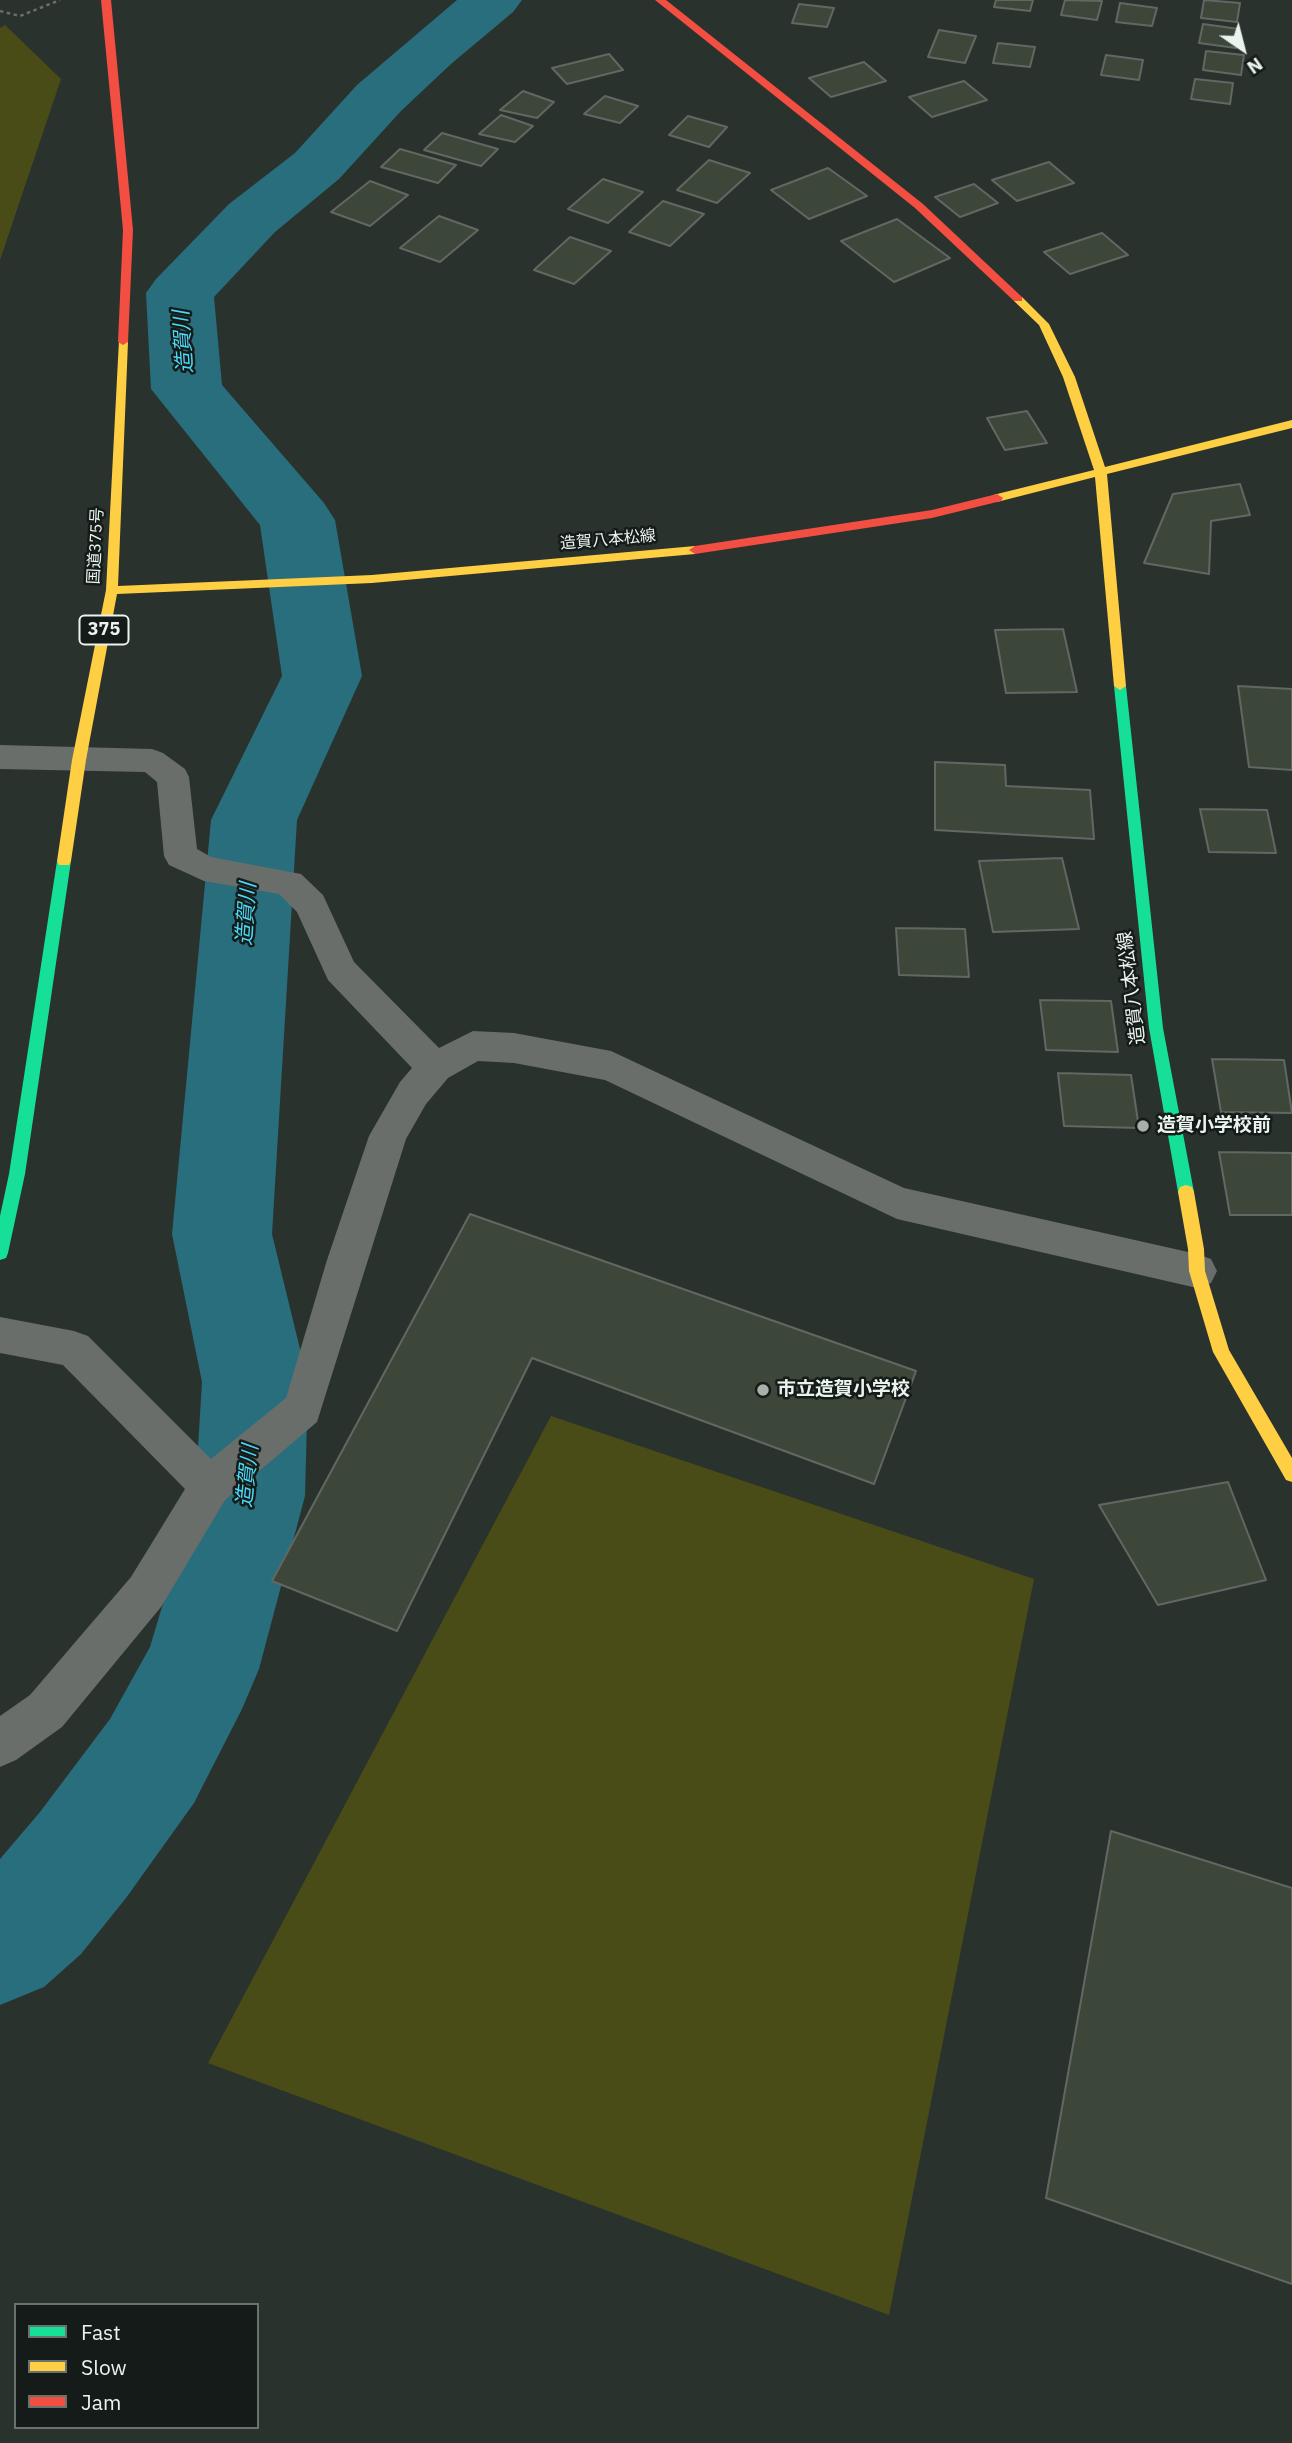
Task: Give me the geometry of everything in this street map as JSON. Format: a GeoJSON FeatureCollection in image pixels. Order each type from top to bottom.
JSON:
{"type":"FeatureCollection","features":[{"type":"Feature","properties":{"kind":"main road","name":"国道375号"},"geometry":{"type":"LineString","coordinates":[[0,1254],[17,1174],[79,760],[112,590],[128,230],[106,0]]}},
{"type":"Feature","properties":{"kind":"main road"},"geometry":{"type":"LineString","coordinates":[[660,0],[919,206],[1044,324],[1069,377],[1101,474]]}},
{"type":"Feature","properties":{"kind":"main road","name":"造賀八本松線"},"geometry":{"type":"LineString","coordinates":[[112,590],[372,579],[716,548],[932,514],[1101,474],[1292,424]]}},
{"type":"Feature","properties":{"kind":"main road","name":"造賀八本松線"},"geometry":{"type":"LineString","coordinates":[[1101,474],[1106,551],[1156,1028],[1196,1249],[1196,1271],[1221,1352],[1292,1474]]}},
{"type":"Feature","properties":{"kind":"street"},"geometry":{"type":"LineString","coordinates":[[0,757],[152,761],[173,776],[181,856],[204,868],[289,883],[311,904],[340,970],[435,1068]]}},
{"type":"Feature","properties":{"kind":"street"},"geometry":{"type":"LineString","coordinates":[[0,1744],[47,1711],[146,1592],[210,1486],[303,1409],[388,1136],[413,1093],[435,1068],[472,1046],[514,1048],[611,1066],[897,1203],[1196,1271]]}},
{"type":"Feature","properties":{"kind":"street"},"geometry":{"type":"LineString","coordinates":[[0,1335],[74,1349],[210,1486]]}},
{"type":"Feature","properties":{"kind":"path"},"geometry":{"type":"LineString","coordinates":[[0,11],[20,16],[60,0]]}},
{"type":"Feature","properties":{"kind":"shaded area"},"geometry":{"type":"Polygon","coordinates":[[[5,25],[61,79],[0,260],[0,28],[5,25]]]}},
{"type":"Feature","properties":{"kind":"shaded area"},"geometry":{"type":"Polygon","coordinates":[[[551,1416],[1034,1579],[889,2315],[208,2063],[551,1416]]]}},
{"type":"Feature","properties":{"kind":"building"},"geometry":{"type":"Polygon","coordinates":[[[996,0],[1033,0],[1030,11],[994,7],[996,0]]]}},
{"type":"Feature","properties":{"kind":"building"},"geometry":{"type":"Polygon","coordinates":[[[1065,0],[1102,1],[1097,20],[1061,15],[1065,0]]]}},
{"type":"Feature","properties":{"kind":"building"},"geometry":{"type":"Polygon","coordinates":[[[1204,0],[1240,3],[1237,22],[1201,18],[1204,0]]]}},
{"type":"Feature","properties":{"kind":"building"},"geometry":{"type":"Polygon","coordinates":[[[1120,3],[1157,8],[1152,26],[1116,22],[1120,3]]]}},
{"type":"Feature","properties":{"kind":"building"},"geometry":{"type":"Polygon","coordinates":[[[799,4],[834,8],[827,27],[792,23],[799,4]]]}},
{"type":"Feature","properties":{"kind":"building"},"geometry":{"type":"Polygon","coordinates":[[[1203,24],[1239,29],[1236,48],[1199,43],[1203,24]]]}},
{"type":"Feature","properties":{"kind":"building"},"geometry":{"type":"Polygon","coordinates":[[[939,30],[976,36],[965,63],[928,57],[939,30]]]}},
{"type":"Feature","properties":{"kind":"building"},"geometry":{"type":"Polygon","coordinates":[[[998,43],[1035,47],[1030,67],[993,63],[998,43]]]}},
{"type":"Feature","properties":{"kind":"building"},"geometry":{"type":"Polygon","coordinates":[[[1206,51],[1244,55],[1241,75],[1203,70],[1206,51]]]}},
{"type":"Feature","properties":{"kind":"building"},"geometry":{"type":"Polygon","coordinates":[[[609,54],[623,70],[567,84],[552,68],[609,54]]]}},
{"type":"Feature","properties":{"kind":"building"},"geometry":{"type":"Polygon","coordinates":[[[1106,55],[1143,60],[1139,80],[1101,75],[1106,55]]]}},
{"type":"Feature","properties":{"kind":"building"},"geometry":{"type":"Polygon","coordinates":[[[864,62],[886,81],[831,97],[809,78],[864,62]]]}},
{"type":"Feature","properties":{"kind":"building"},"geometry":{"type":"Polygon","coordinates":[[[1195,79],[1233,83],[1230,104],[1191,99],[1195,79]]]}},
{"type":"Feature","properties":{"kind":"building"},"geometry":{"type":"Polygon","coordinates":[[[964,81],[987,100],[932,117],[909,97],[964,81]]]}},
{"type":"Feature","properties":{"kind":"building"},"geometry":{"type":"Polygon","coordinates":[[[523,91],[554,102],[537,118],[500,110],[523,91]]]}},
{"type":"Feature","properties":{"kind":"building"},"geometry":{"type":"Polygon","coordinates":[[[605,96],[638,106],[620,123],[584,114],[605,96]]]}},
{"type":"Feature","properties":{"kind":"building"},"geometry":{"type":"Polygon","coordinates":[[[501,115],[533,126],[515,142],[479,134],[501,115]]]}},
{"type":"Feature","properties":{"kind":"building"},"geometry":{"type":"Polygon","coordinates":[[[688,116],[727,127],[709,147],[669,135],[688,116]]]}},
{"type":"Feature","properties":{"kind":"building"},"geometry":{"type":"Polygon","coordinates":[[[442,133],[498,149],[481,166],[424,150],[442,133]]]}},
{"type":"Feature","properties":{"kind":"building"},"geometry":{"type":"Polygon","coordinates":[[[400,149],[456,165],[438,183],[381,167],[400,149]]]}},
{"type":"Feature","properties":{"kind":"building"},"geometry":{"type":"Polygon","coordinates":[[[709,160],[750,173],[717,203],[677,190],[709,160]]]}},
{"type":"Feature","properties":{"kind":"building"},"geometry":{"type":"Polygon","coordinates":[[[1049,162],[1074,183],[1017,201],[992,180],[1049,162]]]}},
{"type":"Feature","properties":{"kind":"building"},"geometry":{"type":"Polygon","coordinates":[[[828,168],[867,196],[809,219],[771,190],[828,168]]]}},
{"type":"Feature","properties":{"kind":"building"},"geometry":{"type":"Polygon","coordinates":[[[603,179],[643,192],[608,223],[568,209],[603,179]]]}},
{"type":"Feature","properties":{"kind":"building"},"geometry":{"type":"Polygon","coordinates":[[[370,181],[408,195],[370,226],[331,212],[370,181]]]}},
{"type":"Feature","properties":{"kind":"building"},"geometry":{"type":"Polygon","coordinates":[[[974,184],[998,203],[960,217],[935,197],[974,184]]]}},
{"type":"Feature","properties":{"kind":"building"},"geometry":{"type":"Polygon","coordinates":[[[663,201],[704,214],[670,246],[629,232],[663,201]]]}},
{"type":"Feature","properties":{"kind":"building"},"geometry":{"type":"Polygon","coordinates":[[[439,216],[478,230],[440,262],[400,248],[439,216]]]}},
{"type":"Feature","properties":{"kind":"building"},"geometry":{"type":"Polygon","coordinates":[[[897,219],[950,258],[894,282],[841,241],[897,219]]]}},
{"type":"Feature","properties":{"kind":"building"},"geometry":{"type":"Polygon","coordinates":[[[1102,233],[1128,255],[1070,274],[1044,252],[1102,233]]]}},
{"type":"Feature","properties":{"kind":"building"},"geometry":{"type":"Polygon","coordinates":[[[570,237],[611,251],[574,284],[534,270],[570,237]]]}},
{"type":"Feature","properties":{"kind":"building"},"geometry":{"type":"Polygon","coordinates":[[[1027,411],[1047,443],[1005,450],[987,418],[1027,411]]]}},
{"type":"Feature","properties":{"kind":"building"},"geometry":{"type":"Polygon","coordinates":[[[1240,484],[1250,515],[1211,521],[1209,574],[1144,563],[1173,494],[1240,484]]]}},
{"type":"Feature","properties":{"kind":"building"},"geometry":{"type":"Polygon","coordinates":[[[1063,629],[1077,692],[1006,693],[995,630],[1063,629]]]}},
{"type":"Feature","properties":{"kind":"building"},"geometry":{"type":"Polygon","coordinates":[[[1238,686],[1292,689],[1292,770],[1249,767],[1238,686]]]}},
{"type":"Feature","properties":{"kind":"building"},"geometry":{"type":"Polygon","coordinates":[[[935,762],[1005,765],[1006,786],[1090,790],[1094,839],[935,830],[935,762]]]}},
{"type":"Feature","properties":{"kind":"building"},"geometry":{"type":"Polygon","coordinates":[[[1200,809],[1267,810],[1276,853],[1209,852],[1200,809]]]}},
{"type":"Feature","properties":{"kind":"building"},"geometry":{"type":"Polygon","coordinates":[[[1062,858],[1079,929],[993,932],[979,861],[1062,858]]]}},
{"type":"Feature","properties":{"kind":"building"},"geometry":{"type":"Polygon","coordinates":[[[896,928],[965,929],[969,977],[899,975],[896,928]]]}},
{"type":"Feature","properties":{"kind":"building"},"geometry":{"type":"Polygon","coordinates":[[[1040,1000],[1111,1001],[1118,1052],[1046,1050],[1040,1000]]]}},
{"type":"Feature","properties":{"kind":"building"},"geometry":{"type":"Polygon","coordinates":[[[1212,1059],[1284,1060],[1292,1113],[1221,1112],[1212,1059]]]}},
{"type":"Feature","properties":{"kind":"building"},"geometry":{"type":"Polygon","coordinates":[[[1058,1073],[1131,1075],[1139,1128],[1064,1126],[1058,1073]]]}},
{"type":"Feature","properties":{"kind":"building"},"geometry":{"type":"Polygon","coordinates":[[[1219,1152],[1292,1153],[1292,1215],[1230,1215],[1219,1152]]]}},
{"type":"Feature","properties":{"kind":"building"},"geometry":{"type":"Polygon","coordinates":[[[470,1214],[916,1371],[874,1484],[532,1358],[397,1631],[272,1581],[470,1214]]]}},
{"type":"Feature","properties":{"kind":"building"},"geometry":{"type":"Polygon","coordinates":[[[1228,1482],[1266,1580],[1158,1605],[1099,1505],[1228,1482]]]}},
{"type":"Feature","properties":{"kind":"building"},"geometry":{"type":"Polygon","coordinates":[[[1111,1831],[1292,1888],[1292,2284],[1046,2198],[1111,1831]]]}},
{"type":"Feature","properties":{"kind":"waterway","name":"造賀川"},"geometry":{"type":"LineString","coordinates":[[0,1943],[37,1910],[83,1855],[152,1761],[201,1669],[250,1496],[255,1382],[222,1234],[254,820],[322,676],[297,520],[187,389],[180,293],[252,218],[317,166],[379,98],[430,51],[493,0]]}},
{"type":"Feature","properties":{"kind":"traffic: fast"},"geometry":{"type":"LineString","coordinates":[[1120,686],[1156,1028],[1186,1192]]}},
{"type":"Feature","properties":{"kind":"traffic: fast"},"geometry":{"type":"LineString","coordinates":[[0,1253],[17,1174],[64,861]]}},
{"type":"Feature","properties":{"kind":"traffic: slow"},"geometry":{"type":"LineString","coordinates":[[1018,299],[1044,324],[1069,377],[1101,474],[1120,686]]}},
{"type":"Feature","properties":{"kind":"traffic: slow"},"geometry":{"type":"LineString","coordinates":[[64,861],[79,760],[112,590],[123,342]]}},
{"type":"Feature","properties":{"kind":"traffic: slow"},"geometry":{"type":"LineString","coordinates":[[997,498],[1292,424]]}},
{"type":"Feature","properties":{"kind":"traffic: slow"},"geometry":{"type":"LineString","coordinates":[[112,590],[372,579],[695,550]]}},
{"type":"Feature","properties":{"kind":"traffic: slow"},"geometry":{"type":"LineString","coordinates":[[1186,1192],[1197,1271],[1221,1352],[1292,1474]]}},
{"type":"Feature","properties":{"kind":"traffic: jam"},"geometry":{"type":"LineString","coordinates":[[106,0],[128,230],[123,342]]}},
{"type":"Feature","properties":{"kind":"traffic: jam"},"geometry":{"type":"LineString","coordinates":[[660,0],[919,206],[1018,299]]}},
{"type":"Feature","properties":{"kind":"traffic: jam"},"geometry":{"type":"LineString","coordinates":[[695,550],[932,514],[997,498]]}},
{"type":"Feature","properties":{"kind":"place","name":"造賀小学校前"},"geometry":{"type":"Point","coordinates":[1143,1126]}},
{"type":"Feature","properties":{"kind":"place","name":"市立造賀小学校"},"geometry":{"type":"Point","coordinates":[763,1390]}}]}
